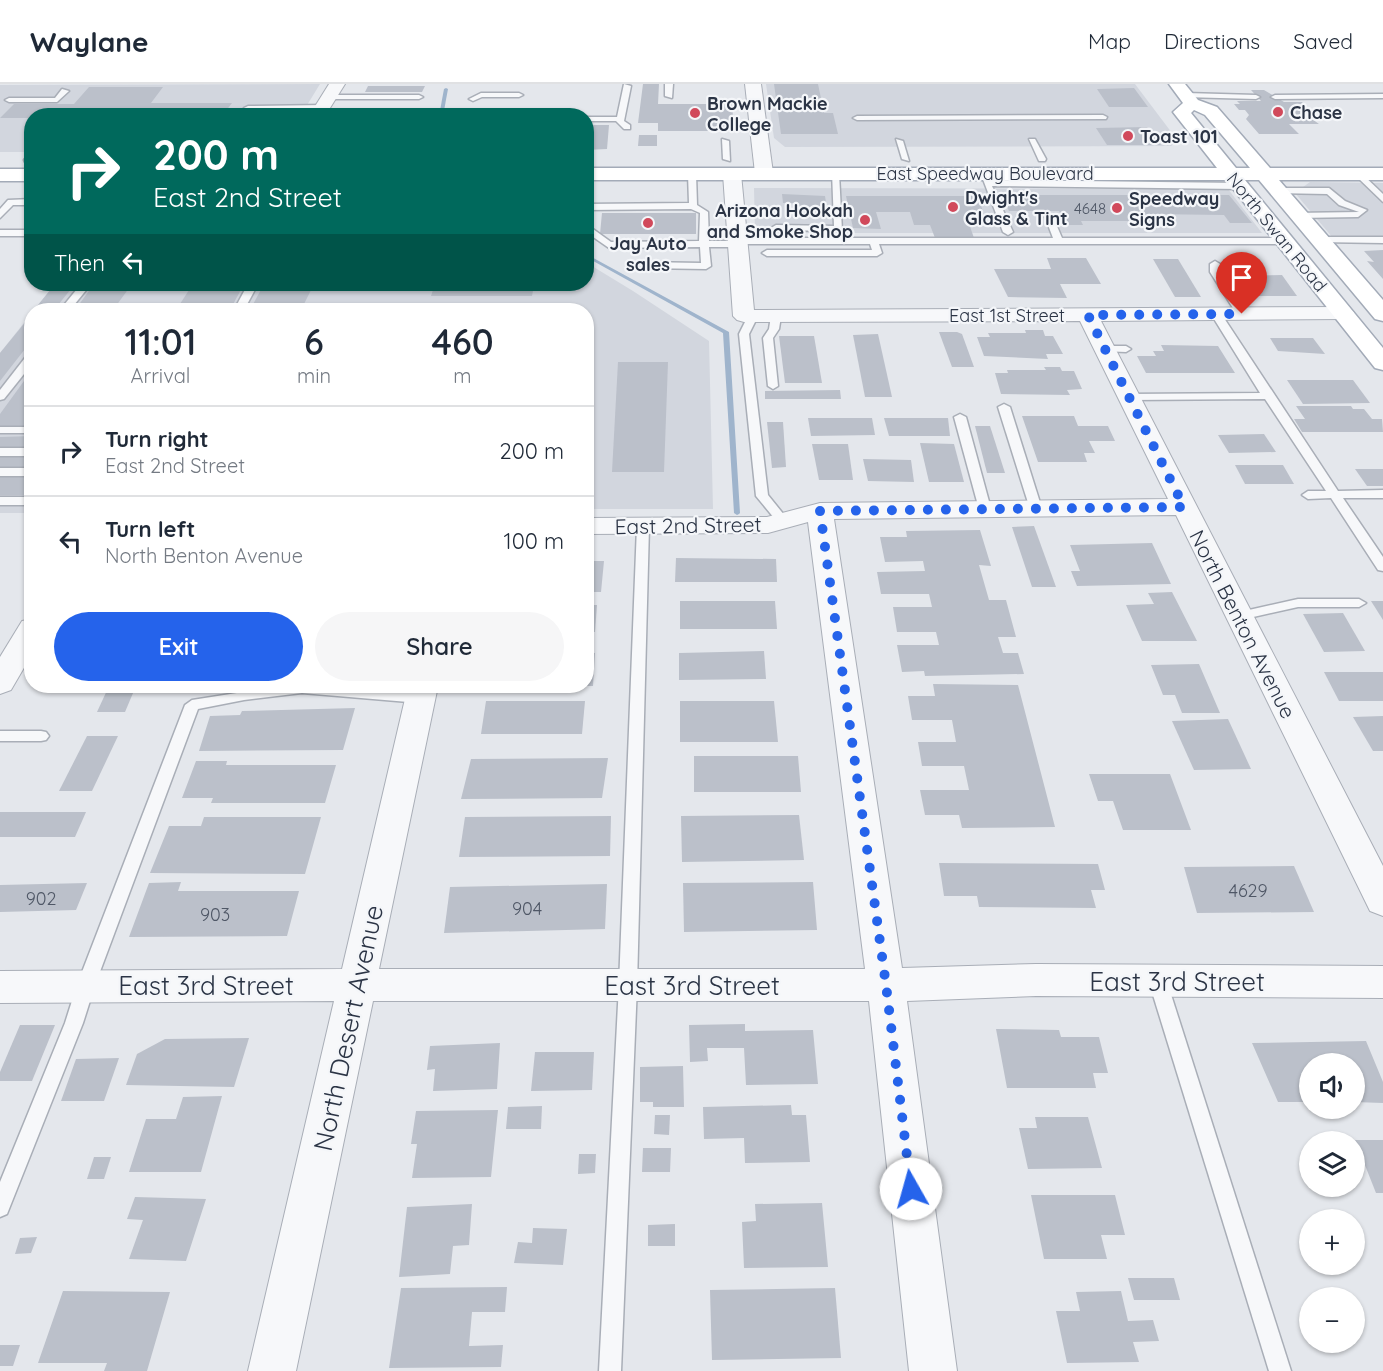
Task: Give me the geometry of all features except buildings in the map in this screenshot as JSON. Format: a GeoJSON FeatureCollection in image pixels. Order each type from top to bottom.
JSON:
{"type":"FeatureCollection","features":[{"type":"Feature","properties":{"kind":"main road","name":"North Swan Road"},"geometry":{"type":"LineString","coordinates":[[1383,314],[1211,111],[1185,94],[1181,112],[1383,363]]}},
{"type":"Feature","properties":{"kind":"main road","name":"East Speedway Boulevard"},"geometry":{"type":"LineString","coordinates":[[594,174],[692,174],[728,158]]}},
{"type":"Feature","properties":{"kind":"main road","name":"East Speedway Boulevard"},"geometry":{"type":"LineString","coordinates":[[594,159],[728,158],[764,166],[877,178],[985,178],[1037,172],[1229,172]]}},
{"type":"Feature","properties":{"kind":"main road","name":"East Speedway Boulevard"},"geometry":{"type":"LineString","coordinates":[[764,166],[906,159],[1102,179],[1174,179],[1256,166],[1383,159]]}},
{"type":"Feature","properties":{"kind":"main road"},"geometry":{"type":"LineString","coordinates":[[0,160],[24,162]]}},
{"type":"Feature","properties":{"kind":"main road"},"geometry":{"type":"LineString","coordinates":[[0,175],[24,166]]}},
{"type":"Feature","properties":{"kind":"main road","name":"East Speedway Boulevard"},"geometry":{"type":"LineString","coordinates":[[1256,166],[1315,174],[1383,174]]}},
{"type":"Feature","properties":{"kind":"street"},"geometry":{"type":"LineString","coordinates":[[753,84],[764,166]]}},
{"type":"Feature","properties":{"kind":"street"},"geometry":{"type":"LineString","coordinates":[[728,158],[749,316]]}},
{"type":"Feature","properties":{"kind":"street","name":"East 1st Street"},"geometry":{"type":"LineString","coordinates":[[749,316],[1342,313]]}},
{"type":"Feature","properties":{"kind":"street","name":"North Benton Avenue"},"geometry":{"type":"LineString","coordinates":[[1088,315],[1116,349],[1129,398],[1383,901]]}},
{"type":"Feature","properties":{"kind":"street","name":"East 2nd Street"},"geometry":{"type":"LineString","coordinates":[[594,526],[768,525],[820,511],[1184,507]]}},
{"type":"Feature","properties":{"kind":"street"},"geometry":{"type":"LineString","coordinates":[[820,511],[886,985],[933,1371]]}},
{"type":"Feature","properties":{"kind":"street"},"geometry":{"type":"LineString","coordinates":[[1,679],[24,641]]}},
{"type":"Feature","properties":{"kind":"street","name":"North Desert Avenue"},"geometry":{"type":"LineString","coordinates":[[272,1371],[422,693]]}},
{"type":"Feature","properties":{"kind":"street","name":"East 3rd Street"},"geometry":{"type":"LineString","coordinates":[[0,987],[86,985],[886,985],[1036,980],[1383,982]]}},
{"type":"Feature","properties":{"kind":"lane"},"geometry":{"type":"LineString","coordinates":[[669,84],[669,96]]}},
{"type":"Feature","properties":{"kind":"lane"},"geometry":{"type":"LineString","coordinates":[[627,86],[620,122],[627,127]]}},
{"type":"Feature","properties":{"kind":"lane"},"geometry":{"type":"LineString","coordinates":[[0,109],[16,91]]}},
{"type":"Feature","properties":{"kind":"lane"},"geometry":{"type":"LineString","coordinates":[[9,100],[57,100],[65,91]]}},
{"type":"Feature","properties":{"kind":"lane"},"geometry":{"type":"LineString","coordinates":[[1275,97],[1381,92]]}},
{"type":"Feature","properties":{"kind":"lane"},"geometry":{"type":"LineString","coordinates":[[1185,94],[1256,97]]}},
{"type":"Feature","properties":{"kind":"lane"},"geometry":{"type":"LineString","coordinates":[[473,99],[482,95],[519,95]]}},
{"type":"Feature","properties":{"kind":"lane"},"geometry":{"type":"LineString","coordinates":[[248,108],[326,101],[419,97]]}},
{"type":"Feature","properties":{"kind":"lane"},"geometry":{"type":"LineString","coordinates":[[857,118],[1103,117]]}},
{"type":"Feature","properties":{"kind":"lane"},"geometry":{"type":"LineString","coordinates":[[594,119],[621,119]]}},
{"type":"Feature","properties":{"kind":"lane"},"geometry":{"type":"LineString","coordinates":[[899,141],[906,159]]}},
{"type":"Feature","properties":{"kind":"lane"},"geometry":{"type":"LineString","coordinates":[[1032,141],[1037,172]]}},
{"type":"Feature","properties":{"kind":"lane"},"geometry":{"type":"LineString","coordinates":[[776,228],[839,229],[835,173]]}},
{"type":"Feature","properties":{"kind":"lane"},"geometry":{"type":"LineString","coordinates":[[692,174],[693,206]]}},
{"type":"Feature","properties":{"kind":"lane"},"geometry":{"type":"LineString","coordinates":[[1298,215],[1360,212],[1342,203],[1315,174]]}},
{"type":"Feature","properties":{"kind":"lane"},"geometry":{"type":"LineString","coordinates":[[1359,174],[1383,199]]}},
{"type":"Feature","properties":{"kind":"lane"},"geometry":{"type":"LineString","coordinates":[[985,178],[1008,232]]}},
{"type":"Feature","properties":{"kind":"lane"},"geometry":{"type":"LineString","coordinates":[[1277,191],[1329,191]]}},
{"type":"Feature","properties":{"kind":"lane"},"geometry":{"type":"LineString","coordinates":[[0,214],[11,202],[24,202]]}},
{"type":"Feature","properties":{"kind":"lane"},"geometry":{"type":"LineString","coordinates":[[594,207],[693,206],[704,213],[706,266],[643,265]]}},
{"type":"Feature","properties":{"kind":"lane"},"geometry":{"type":"LineString","coordinates":[[1049,217],[1059,241]]}},
{"type":"Feature","properties":{"kind":"lane"},"geometry":{"type":"LineString","coordinates":[[0,233],[24,233]]}},
{"type":"Feature","properties":{"kind":"lane"},"geometry":{"type":"LineString","coordinates":[[594,233],[609,245],[874,241],[1284,241]]}},
{"type":"Feature","properties":{"kind":"lane"},"geometry":{"type":"LineString","coordinates":[[1320,240],[1383,240]]}},
{"type":"Feature","properties":{"kind":"lane"},"geometry":{"type":"LineString","coordinates":[[767,253],[876,253],[874,241]]}},
{"type":"Feature","properties":{"kind":"lane"},"geometry":{"type":"LineString","coordinates":[[1215,264],[1215,272],[1242,314]]}},
{"type":"Feature","properties":{"kind":"lane"},"geometry":{"type":"LineString","coordinates":[[71,303],[80,291]]}},
{"type":"Feature","properties":{"kind":"lane"},"geometry":{"type":"LineString","coordinates":[[1216,314],[1268,396],[1382,564]]}},
{"type":"Feature","properties":{"kind":"lane"},"geometry":{"type":"LineString","coordinates":[[749,316],[744,334],[762,496],[783,521]]}},
{"type":"Feature","properties":{"kind":"lane"},"geometry":{"type":"LineString","coordinates":[[773,386],[768,338],[774,329],[776,316]]}},
{"type":"Feature","properties":{"kind":"lane"},"geometry":{"type":"LineString","coordinates":[[0,398],[24,366]]}},
{"type":"Feature","properties":{"kind":"lane"},"geometry":{"type":"LineString","coordinates":[[1129,398],[1268,396]]}},
{"type":"Feature","properties":{"kind":"lane"},"geometry":{"type":"LineString","coordinates":[[1004,407],[1036,509]]}},
{"type":"Feature","properties":{"kind":"lane"},"geometry":{"type":"LineString","coordinates":[[960,417],[985,509]]}},
{"type":"Feature","properties":{"kind":"lane"},"geometry":{"type":"LineString","coordinates":[[0,430],[24,430]]}},
{"type":"Feature","properties":{"kind":"lane"},"geometry":{"type":"LineString","coordinates":[[0,452],[24,452]]}},
{"type":"Feature","properties":{"kind":"lane"},"geometry":{"type":"LineString","coordinates":[[0,472],[24,472]]}},
{"type":"Feature","properties":{"kind":"lane"},"geometry":{"type":"LineString","coordinates":[[1308,495],[1383,494]]}},
{"type":"Feature","properties":{"kind":"lane"},"geometry":{"type":"LineString","coordinates":[[0,501],[24,501]]}},
{"type":"Feature","properties":{"kind":"lane"},"geometry":{"type":"LineString","coordinates":[[610,1371],[628,985],[644,526]]}},
{"type":"Feature","properties":{"kind":"lane"},"geometry":{"type":"LineString","coordinates":[[1240,616],[1298,603],[1359,603]]}},
{"type":"Feature","properties":{"kind":"lane"},"geometry":{"type":"LineString","coordinates":[[0,1208],[74,1023],[86,985],[192,705],[254,693]]}},
{"type":"Feature","properties":{"kind":"lane"},"geometry":{"type":"LineString","coordinates":[[0,736],[41,736]]}},
{"type":"Feature","properties":{"kind":"lane"},"geometry":{"type":"LineString","coordinates":[[1158,982],[1280,1371]]}},
{"type":"Feature","properties":{"kind":"shaded area"},"geometry":{"type":"Polygon","coordinates":[[[320,84],[305,108],[24,108],[24,152],[0,152],[0,85],[320,84]]]}},
{"type":"Feature","properties":{"kind":"shaded area"},"geometry":{"type":"Polygon","coordinates":[[[766,84],[1135,84],[1178,141],[1171,146],[785,147],[774,138],[766,84]]]}},
{"type":"Feature","properties":{"kind":"shaded area"},"geometry":{"type":"Polygon","coordinates":[[[1310,182],[1383,183],[1383,238],[1333,238],[1295,193],[1310,182]]]}},
{"type":"Feature","properties":{"kind":"shaded area"},"geometry":{"type":"Polygon","coordinates":[[[754,188],[1228,189],[1262,233],[755,233],[754,188]]]}},
{"type":"Feature","properties":{"kind":"shaded area"},"geometry":{"type":"Polygon","coordinates":[[[594,267],[709,341],[713,509],[594,509],[594,303],[40,303],[49,291],[594,291],[594,267]]]}},
{"type":"Feature","properties":{"kind":"shaded area"},"geometry":{"type":"Polygon","coordinates":[[[24,323],[24,513],[0,513],[0,353],[24,323]]]}},
{"type":"Feature","properties":{"kind":"waterway"},"geometry":{"type":"LineString","coordinates":[[442,108],[446,89]]}},
{"type":"Feature","properties":{"kind":"waterway"},"geometry":{"type":"LineString","coordinates":[[594,259],[726,332],[737,513]]}},
{"type":"Feature","properties":{"kind":"place","name":"Chase"},"geometry":{"type":"Point","coordinates":[1278,112]}},
{"type":"Feature","properties":{"kind":"place","name":"Brown Mackie College"},"geometry":{"type":"Point","coordinates":[695,113]}},
{"type":"Feature","properties":{"kind":"place","name":"Toast 101"},"geometry":{"type":"Point","coordinates":[1128,136]}},
{"type":"Feature","properties":{"kind":"place","name":"Dwight's Glass & Tint"},"geometry":{"type":"Point","coordinates":[953,207]}},
{"type":"Feature","properties":{"kind":"place","name":"Speedway Signs"},"geometry":{"type":"Point","coordinates":[1117,208]}},
{"type":"Feature","properties":{"kind":"place","name":"Arizona Hookah and Smoke Shop"},"geometry":{"type":"Point","coordinates":[865,220]}},
{"type":"Feature","properties":{"kind":"place","name":"Jay Auto sales"},"geometry":{"type":"Point","coordinates":[648,223]}},
{"type":"Feature","properties":{"kind":"route"},"geometry":{"type":"LineString","coordinates":[[911,1189],[886,985],[820,511],[1184,507],[1088,315],[1242,314]]}}]}
